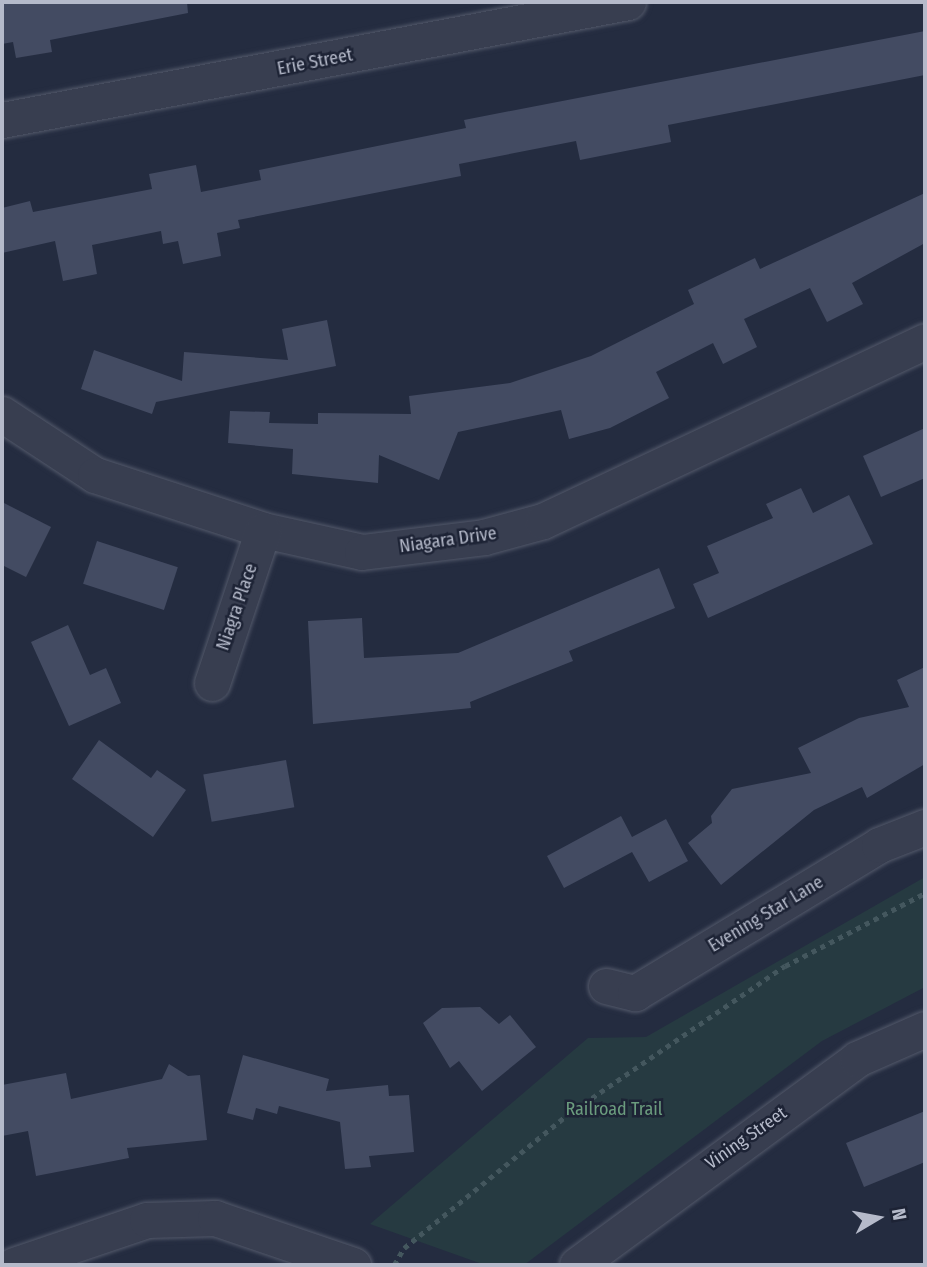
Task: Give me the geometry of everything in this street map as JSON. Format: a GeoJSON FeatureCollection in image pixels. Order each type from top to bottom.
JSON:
{"type":"FeatureCollection","features":[{"type":"Feature","properties":{"kind":"street","name":"Erie Street"},"geometry":{"type":"LineString","coordinates":[[2,120],[628,2]]}},
{"type":"Feature","properties":{"kind":"street","name":"Niagara Drive"},"geometry":{"type":"LineString","coordinates":[[2,414],[95,475],[263,530],[362,552],[484,537],[531,524],[925,341]]}},
{"type":"Feature","properties":{"kind":"street","name":"Niagra Place"},"geometry":{"type":"LineString","coordinates":[[212,683],[263,530]]}},
{"type":"Feature","properties":{"kind":"street","name":"Evening Star Lane"},"geometry":{"type":"LineString","coordinates":[[606,986],[635,993],[879,845],[925,827]]}},
{"type":"Feature","properties":{"kind":"street","name":"Vining Street"},"geometry":{"type":"LineString","coordinates":[[577,1265],[857,1059],[925,1029]]}},
{"type":"Feature","properties":{"kind":"street"},"geometry":{"type":"LineString","coordinates":[[10,1261],[147,1220],[215,1218],[353,1265]]}},
{"type":"Feature","properties":{"kind":"path"},"geometry":{"type":"LineString","coordinates":[[394,1265],[404,1248],[567,1115],[785,966],[925,893]]}},
{"type":"Feature","properties":{"kind":"green space","name":"Railroad Trail"},"geometry":{"type":"Polygon","coordinates":[[[925,877],[925,987],[822,1041],[524,1265],[485,1265],[370,1224],[588,1038],[646,1037],[925,877]]]}},
{"type":"Feature","properties":{"kind":"building"},"geometry":{"type":"Polygon","coordinates":[[[2,2],[187,2],[188,13],[50,40],[52,52],[16,58],[13,42],[2,44],[2,2]]]}},
{"type":"Feature","properties":{"kind":"building"},"geometry":{"type":"Polygon","coordinates":[[[925,31],[925,75],[668,125],[671,142],[580,160],[576,141],[459,164],[461,176],[238,220],[240,228],[217,233],[221,256],[183,264],[178,241],[163,244],[161,231],[92,245],[97,274],[63,281],[55,241],[2,253],[2,208],[30,201],[33,212],[152,189],[149,174],[196,165],[201,192],[261,180],[259,170],[466,128],[464,120],[925,31]]]}},
{"type":"Feature","properties":{"kind":"building"},"geometry":{"type":"Polygon","coordinates":[[[925,193],[925,243],[852,283],[863,304],[827,322],[810,288],[744,319],[757,347],[723,364],[713,343],[656,372],[669,398],[610,428],[569,439],[561,410],[458,432],[439,480],[379,455],[378,483],[292,474],[293,449],[228,443],[230,411],[270,412],[269,423],[318,424],[318,413],[411,414],[409,396],[510,383],[591,356],[694,304],[688,290],[755,258],[760,269],[925,193]]]}},
{"type":"Feature","properties":{"kind":"building"},"geometry":{"type":"Polygon","coordinates":[[[327,320],[336,366],[156,402],[152,414],[81,389],[94,350],[182,381],[184,352],[288,360],[282,329],[327,320]]]}},
{"type":"Feature","properties":{"kind":"building"},"geometry":{"type":"Polygon","coordinates":[[[925,428],[925,478],[881,497],[863,456],[925,428]]]}},
{"type":"Feature","properties":{"kind":"building"},"geometry":{"type":"Polygon","coordinates":[[[801,488],[813,513],[849,495],[873,544],[708,618],[693,584],[719,573],[707,546],[773,518],[766,504],[801,488]]]}},
{"type":"Feature","properties":{"kind":"building"},"geometry":{"type":"Polygon","coordinates":[[[2,502],[51,527],[26,577],[2,565],[2,502]]]}},
{"type":"Feature","properties":{"kind":"building"},"geometry":{"type":"Polygon","coordinates":[[[97,541],[178,567],[164,610],[83,584],[97,541]]]}},
{"type":"Feature","properties":{"kind":"building"},"geometry":{"type":"Polygon","coordinates":[[[659,568],[675,608],[569,651],[573,661],[470,702],[471,708],[313,724],[308,621],[362,618],[364,658],[458,653],[659,568]]]}},
{"type":"Feature","properties":{"kind":"building"},"geometry":{"type":"Polygon","coordinates":[[[68,625],[90,675],[106,668],[121,703],[69,726],[31,642],[68,625]]]}},
{"type":"Feature","properties":{"kind":"building"},"geometry":{"type":"Polygon","coordinates":[[[925,667],[925,764],[867,798],[862,787],[814,810],[721,885],[688,843],[712,823],[711,816],[732,789],[811,773],[798,748],[859,718],[909,707],[897,680],[925,667]]]}},
{"type":"Feature","properties":{"kind":"building"},"geometry":{"type":"Polygon","coordinates":[[[99,740],[151,778],[157,770],[186,790],[153,837],[72,779],[99,740]]]}},
{"type":"Feature","properties":{"kind":"building"},"geometry":{"type":"Polygon","coordinates":[[[286,760],[294,807],[212,822],[203,775],[286,760]]]}},
{"type":"Feature","properties":{"kind":"building"},"geometry":{"type":"Polygon","coordinates":[[[621,816],[632,837],[666,819],[688,861],[649,882],[632,852],[564,888],[547,856],[621,816]]]}},
{"type":"Feature","properties":{"kind":"building"},"geometry":{"type":"Polygon","coordinates":[[[480,1007],[499,1024],[510,1015],[536,1047],[482,1091],[459,1061],[450,1068],[423,1023],[442,1008],[480,1007]]]}},
{"type":"Feature","properties":{"kind":"building"},"geometry":{"type":"Polygon","coordinates":[[[243,1055],[329,1079],[326,1091],[388,1085],[389,1096],[409,1095],[414,1152],[369,1156],[371,1167],[345,1169],[340,1122],[279,1106],[277,1114],[256,1108],[253,1120],[227,1113],[243,1055]]]}},
{"type":"Feature","properties":{"kind":"building"},"geometry":{"type":"Polygon","coordinates":[[[169,1064],[188,1076],[200,1075],[207,1140],[127,1148],[129,1158],[36,1176],[28,1131],[2,1136],[2,1085],[66,1073],[71,1099],[162,1079],[169,1064]]]}},
{"type":"Feature","properties":{"kind":"building"},"geometry":{"type":"Polygon","coordinates":[[[925,1111],[925,1162],[864,1187],[846,1143],[925,1111]]]}}]}
